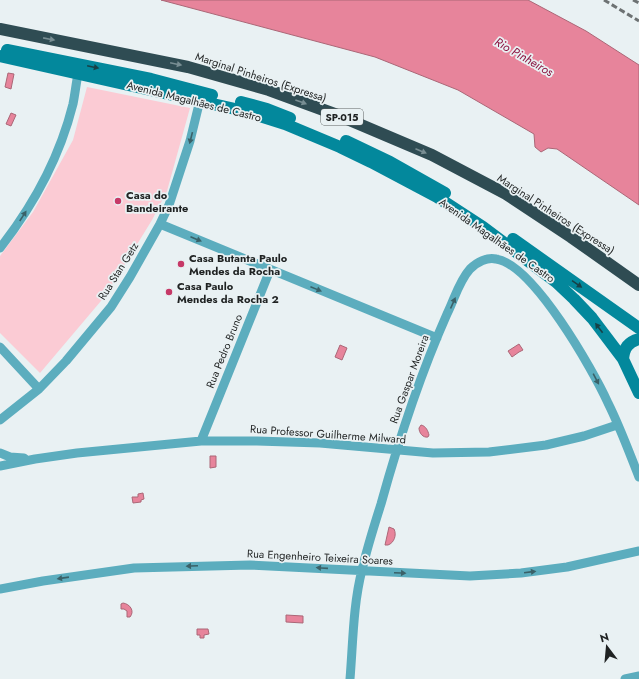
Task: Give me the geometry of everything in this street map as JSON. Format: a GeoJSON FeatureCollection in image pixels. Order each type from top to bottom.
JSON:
{"type":"FeatureCollection","features":[{"type":"Feature","properties":{"kind":"highway","name":"Marginal Pinheiros (Expressa)"},"geometry":{"type":"LineString","coordinates":[[4,30],[188,67],[269,90],[340,116],[432,155],[506,194],[571,237],[639,285]]}},
{"type":"Feature","properties":{"kind":"main road"},"geometry":{"type":"LineString","coordinates":[[0,48],[151,79],[266,109],[349,142],[429,183],[497,227],[639,328]]}},
{"type":"Feature","properties":{"kind":"main road","name":"Avenida Magalhães de Castro"},"geometry":{"type":"LineString","coordinates":[[0,56],[244,111],[292,127],[365,159],[436,197],[483,227],[556,282],[592,318],[623,359],[639,393]]}},
{"type":"Feature","properties":{"kind":"main road"},"geometry":{"type":"LineString","coordinates":[[623,359],[625,348],[639,339]]}},
{"type":"Feature","properties":{"kind":"street"},"geometry":{"type":"LineString","coordinates":[[0,248],[33,201],[60,144],[73,103],[78,74]]}},
{"type":"Feature","properties":{"kind":"street","name":"Rua Stan Getz"},"geometry":{"type":"LineString","coordinates":[[0,420],[39,389],[66,361],[111,307],[130,277],[160,224],[184,164],[200,100]]}},
{"type":"Feature","properties":{"kind":"street"},"geometry":{"type":"LineString","coordinates":[[160,224],[437,338]]}},
{"type":"Feature","properties":{"kind":"street","name":"Rua Gaspar Moreira"},"geometry":{"type":"LineString","coordinates":[[350,679],[355,611],[361,571],[396,450],[437,338],[463,279],[470,269],[477,263],[487,259],[496,258],[504,260],[531,283],[560,320],[586,361],[609,403],[617,425]]}},
{"type":"Feature","properties":{"kind":"street","name":"Rua Pedro Bruno"},"geometry":{"type":"LineString","coordinates":[[202,440],[270,270]]}},
{"type":"Feature","properties":{"kind":"street"},"geometry":{"type":"LineString","coordinates":[[0,346],[39,389]]}},
{"type":"Feature","properties":{"kind":"street"},"geometry":{"type":"LineString","coordinates":[[617,425],[639,477]]}},
{"type":"Feature","properties":{"kind":"street","name":"Rua Professor Guilherme Milward"},"geometry":{"type":"LineString","coordinates":[[0,466],[77,453],[202,440],[313,443],[433,453],[489,452],[546,445],[584,436],[617,425]]}},
{"type":"Feature","properties":{"kind":"street","name":"Rua Professor Guilherme Milward"},"geometry":{"type":"LineString","coordinates":[[0,452],[10,457],[35,459]]}},
{"type":"Feature","properties":{"kind":"street","name":"Rua Engenheiro Teixeira Soares"},"geometry":{"type":"LineString","coordinates":[[0,589],[43,581],[134,568],[250,565],[470,576],[521,573],[567,567],[639,551]]}},
{"type":"Feature","properties":{"kind":"street"},"geometry":{"type":"LineString","coordinates":[[625,679],[639,676]]}},
{"type":"Feature","properties":{"kind":"shaded area"},"geometry":{"type":"Polygon","coordinates":[[[87,87],[190,108],[167,191],[152,220],[106,295],[40,373],[0,333],[0,256],[33,212],[73,140],[87,87]]]}},
{"type":"Feature","properties":{"kind":"water","name":"Rio Pinheiros"},"geometry":{"type":"Polygon","coordinates":[[[161,0],[528,0],[586,31],[639,65],[639,205],[557,149],[548,148],[541,152],[535,147],[534,134],[458,90],[375,57],[161,0]]]}},
{"type":"Feature","properties":{"kind":"water"},"geometry":{"type":"Polygon","coordinates":[[[8,73],[14,74],[11,89],[5,87],[8,73]]]}},
{"type":"Feature","properties":{"kind":"water"},"geometry":{"type":"Polygon","coordinates":[[[11,113],[16,115],[11,126],[6,124],[11,113]]]}},
{"type":"Feature","properties":{"kind":"water"},"geometry":{"type":"Polygon","coordinates":[[[519,344],[523,350],[512,357],[508,351],[519,344]]]}},
{"type":"Feature","properties":{"kind":"water"},"geometry":{"type":"Polygon","coordinates":[[[340,345],[347,348],[342,360],[335,357],[340,345]]]}},
{"type":"Feature","properties":{"kind":"water"},"geometry":{"type":"Polygon","coordinates":[[[421,425],[426,429],[429,435],[428,437],[424,437],[419,430],[421,425]]]}},
{"type":"Feature","properties":{"kind":"water"},"geometry":{"type":"Polygon","coordinates":[[[210,456],[216,456],[216,467],[210,468],[210,456]]]}},
{"type":"Feature","properties":{"kind":"water"},"geometry":{"type":"Polygon","coordinates":[[[143,493],[144,499],[141,500],[141,502],[133,503],[132,497],[138,497],[138,494],[143,493]]]}},
{"type":"Feature","properties":{"kind":"water"},"geometry":{"type":"Polygon","coordinates":[[[389,527],[394,529],[395,536],[392,542],[385,545],[389,527]]]}},
{"type":"Feature","properties":{"kind":"water"},"geometry":{"type":"Polygon","coordinates":[[[123,603],[128,605],[132,610],[130,617],[127,617],[127,611],[121,609],[121,604],[123,603]]]}},
{"type":"Feature","properties":{"kind":"water"},"geometry":{"type":"Polygon","coordinates":[[[286,615],[303,616],[303,623],[286,622],[286,615]]]}},
{"type":"Feature","properties":{"kind":"water"},"geometry":{"type":"Polygon","coordinates":[[[197,629],[208,629],[209,634],[204,635],[204,638],[200,638],[200,635],[197,635],[197,629]]]}},
{"type":"Feature","properties":{"kind":"railway"},"geometry":{"type":"LineString","coordinates":[[604,0],[639,21]]}},
{"type":"Feature","properties":{"kind":"railway"},"geometry":{"type":"LineString","coordinates":[[633,0],[639,3]]}},
{"type":"Feature","properties":{"kind":"place","name":"Casa do Bandeirante"},"geometry":{"type":"Point","coordinates":[118,201]}},
{"type":"Feature","properties":{"kind":"place","name":"Casa Butanta Paulo Mendes da Rocha"},"geometry":{"type":"Point","coordinates":[181,264]}},
{"type":"Feature","properties":{"kind":"place","name":"Casa Paulo Mendes da Rocha 2"},"geometry":{"type":"Point","coordinates":[169,292]}}]}
